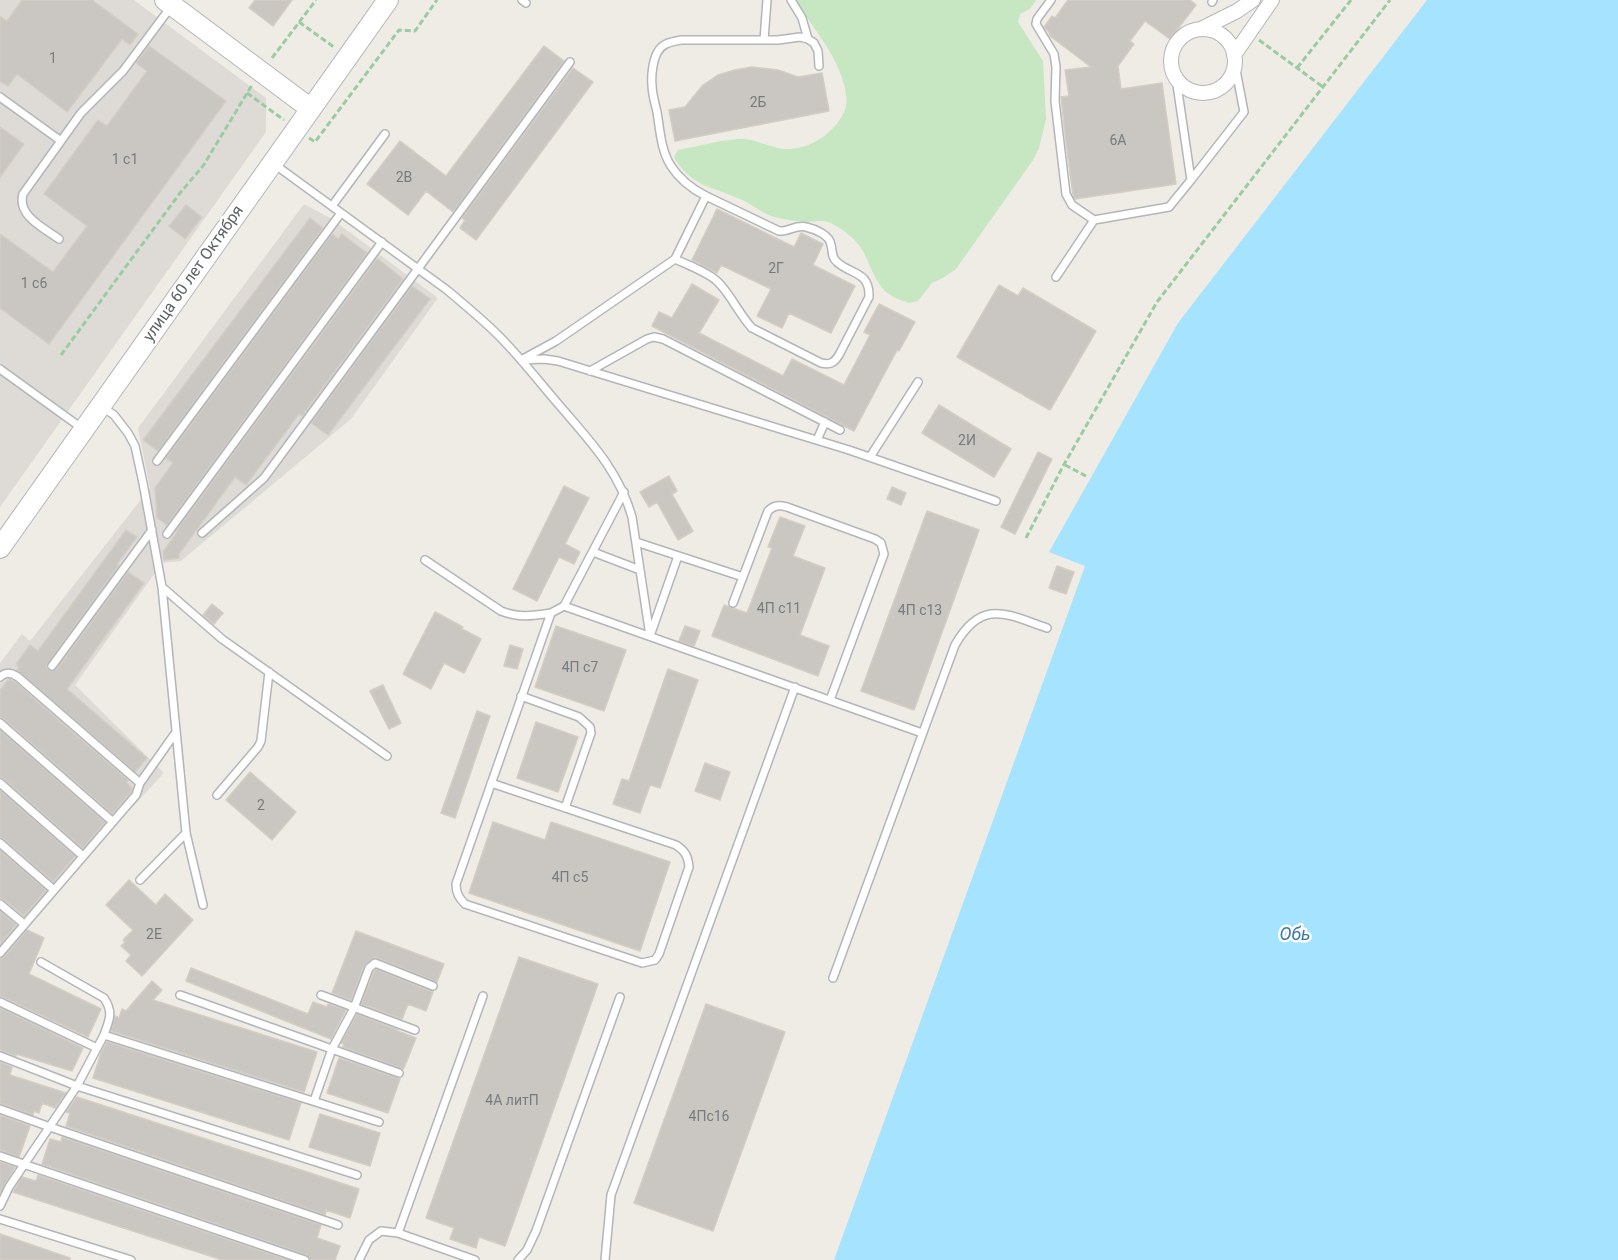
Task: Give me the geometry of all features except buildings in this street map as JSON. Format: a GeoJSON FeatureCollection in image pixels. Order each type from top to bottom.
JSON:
{"type":"FeatureCollection","features":[{"type":"Feature","properties":{"kind":"main road","name":"улица 60 лет Октября"},"geometry":{"type":"LineString","coordinates":[[0,548],[388,0]]}},
{"type":"Feature","properties":{"kind":"main road"},"geometry":{"type":"LineString","coordinates":[[169,2],[311,109]]}},
{"type":"Feature","properties":{"kind":"street"},"geometry":{"type":"LineString","coordinates":[[1201,29],[1210,30],[1226,39],[1231,46],[1234,60],[1232,74],[1227,83],[1210,93],[1190,91],[1182,86],[1172,70],[1172,51],[1184,36],[1253,0]]}},
{"type":"Feature","properties":{"kind":"street"},"geometry":{"type":"LineString","coordinates":[[1234,60],[1272,0]]}},
{"type":"Feature","properties":{"kind":"lane"},"geometry":{"type":"LineString","coordinates":[[765,40],[767,0]]}},
{"type":"Feature","properties":{"kind":"lane"},"geometry":{"type":"LineString","coordinates":[[791,0],[802,18],[808,39]]}},
{"type":"Feature","properties":{"kind":"lane"},"geometry":{"type":"LineString","coordinates":[[1051,0],[1037,19],[1036,24],[1054,54],[1055,101],[1066,194],[1072,205],[1094,220],[1169,207],[1244,112],[1234,60]]}},
{"type":"Feature","properties":{"kind":"lane"},"geometry":{"type":"LineString","coordinates":[[59,239],[26,214],[21,202],[23,194],[87,106],[123,71],[169,2]]}},
{"type":"Feature","properties":{"kind":"lane"},"geometry":{"type":"LineString","coordinates":[[675,259],[720,283],[752,328],[821,363],[835,362],[869,297],[869,290],[862,276],[834,260],[830,239],[825,236],[805,226],[779,231],[694,190],[679,177],[665,153],[652,85],[656,54],[661,46],[681,40],[765,40],[800,37],[814,43],[818,51],[819,66]]}},
{"type":"Feature","properties":{"kind":"lane"},"geometry":{"type":"LineString","coordinates":[[202,533],[264,478],[570,62]]}},
{"type":"Feature","properties":{"kind":"lane"},"geometry":{"type":"LineString","coordinates":[[1176,78],[1191,180]]}},
{"type":"Feature","properties":{"kind":"lane"},"geometry":{"type":"LineString","coordinates":[[0,97],[61,141]]}},
{"type":"Feature","properties":{"kind":"lane"},"geometry":{"type":"LineString","coordinates":[[332,206],[385,134]]}},
{"type":"Feature","properties":{"kind":"lane"},"geometry":{"type":"LineString","coordinates":[[273,163],[473,312],[500,337],[602,456],[624,492],[632,517],[650,636]]}},
{"type":"Feature","properties":{"kind":"lane"},"geometry":{"type":"LineString","coordinates":[[520,360],[556,341],[675,259],[706,196]]}},
{"type":"Feature","properties":{"kind":"lane"},"geometry":{"type":"LineString","coordinates":[[157,462],[341,213]]}},
{"type":"Feature","properties":{"kind":"lane"},"geometry":{"type":"LineString","coordinates":[[1056,277],[1094,220]]}},
{"type":"Feature","properties":{"kind":"lane"},"geometry":{"type":"LineString","coordinates":[[167,534],[382,242]]}},
{"type":"Feature","properties":{"kind":"lane"},"geometry":{"type":"LineString","coordinates":[[590,371],[647,339],[654,337],[663,339],[840,430]]}},
{"type":"Feature","properties":{"kind":"lane"},"geometry":{"type":"LineString","coordinates":[[520,360],[558,361],[817,440],[996,501]]}},
{"type":"Feature","properties":{"kind":"lane"},"geometry":{"type":"LineString","coordinates":[[0,369],[85,430]]}},
{"type":"Feature","properties":{"kind":"lane"},"geometry":{"type":"LineString","coordinates":[[870,457],[918,382]]}},
{"type":"Feature","properties":{"kind":"lane"},"geometry":{"type":"LineString","coordinates":[[101,406],[121,423],[135,446],[162,587],[186,833],[202,905]]}},
{"type":"Feature","properties":{"kind":"lane"},"geometry":{"type":"LineString","coordinates":[[817,440],[825,422]]}},
{"type":"Feature","properties":{"kind":"lane"},"geometry":{"type":"LineString","coordinates":[[425,560],[501,611],[521,616],[551,613],[564,606],[624,492]]}},
{"type":"Feature","properties":{"kind":"lane"},"geometry":{"type":"LineString","coordinates":[[733,603],[768,511],[773,506],[787,507],[881,543],[884,554],[830,700]]}},
{"type":"Feature","properties":{"kind":"lane"},"geometry":{"type":"LineString","coordinates":[[52,666],[152,530]]}},
{"type":"Feature","properties":{"kind":"lane"},"geometry":{"type":"LineString","coordinates":[[636,542],[743,577]]}},
{"type":"Feature","properties":{"kind":"lane"},"geometry":{"type":"LineString","coordinates":[[593,552],[640,570]]}},
{"type":"Feature","properties":{"kind":"lane"},"geometry":{"type":"LineString","coordinates":[[650,636],[678,556]]}},
{"type":"Feature","properties":{"kind":"lane"},"geometry":{"type":"LineString","coordinates":[[162,587],[222,639],[387,756]]}},
{"type":"Feature","properties":{"kind":"lane"},"geometry":{"type":"LineString","coordinates":[[564,606],[922,733]]}},
{"type":"Feature","properties":{"kind":"lane"},"geometry":{"type":"LineString","coordinates":[[491,783],[676,845],[684,851],[689,867],[655,960],[642,963],[465,904],[456,892],[456,884],[521,696],[551,613]]}},
{"type":"Feature","properties":{"kind":"lane"},"geometry":{"type":"LineString","coordinates":[[833,978],[922,733],[962,632],[971,622],[993,613],[1002,613],[1047,628]]}},
{"type":"Feature","properties":{"kind":"lane"},"geometry":{"type":"LineString","coordinates":[[217,795],[261,741],[269,672]]}},
{"type":"Feature","properties":{"kind":"lane"},"geometry":{"type":"LineString","coordinates":[[0,677],[7,673],[18,677],[140,783]]}},
{"type":"Feature","properties":{"kind":"lane"},"geometry":{"type":"LineString","coordinates":[[605,1260],[611,1195],[795,687]]}},
{"type":"Feature","properties":{"kind":"lane"},"geometry":{"type":"LineString","coordinates":[[521,696],[579,717],[590,727],[591,733],[565,808]]}},
{"type":"Feature","properties":{"kind":"lane"},"geometry":{"type":"LineString","coordinates":[[0,723],[113,822]]}},
{"type":"Feature","properties":{"kind":"lane"},"geometry":{"type":"LineString","coordinates":[[0,953],[136,795],[140,783],[176,732]]}},
{"type":"Feature","properties":{"kind":"lane"},"geometry":{"type":"LineString","coordinates":[[0,783],[83,856]]}},
{"type":"Feature","properties":{"kind":"lane"},"geometry":{"type":"LineString","coordinates":[[140,880],[186,833]]}},
{"type":"Feature","properties":{"kind":"lane"},"geometry":{"type":"LineString","coordinates":[[0,843],[54,890]]}},
{"type":"Feature","properties":{"kind":"lane"},"geometry":{"type":"LineString","coordinates":[[0,904],[24,924]]}},
{"type":"Feature","properties":{"kind":"lane"},"geometry":{"type":"LineString","coordinates":[[0,1206],[9,1187],[77,1086],[104,1035],[111,1014],[104,998],[41,962]]}},
{"type":"Feature","properties":{"kind":"lane"},"geometry":{"type":"LineString","coordinates":[[314,1101],[332,1050],[354,1008],[369,968],[375,963],[433,986]]}},
{"type":"Feature","properties":{"kind":"lane"},"geometry":{"type":"LineString","coordinates":[[180,995],[399,1072]]}},
{"type":"Feature","properties":{"kind":"lane"},"geometry":{"type":"LineString","coordinates":[[321,995],[415,1030]]}},
{"type":"Feature","properties":{"kind":"lane"},"geometry":{"type":"LineString","coordinates":[[398,1233],[483,996]]}},
{"type":"Feature","properties":{"kind":"lane"},"geometry":{"type":"LineString","coordinates":[[518,1260],[527,1250],[536,1231],[620,997]]}},
{"type":"Feature","properties":{"kind":"lane"},"geometry":{"type":"LineString","coordinates":[[0,1002],[97,1048]]}},
{"type":"Feature","properties":{"kind":"lane"},"geometry":{"type":"LineString","coordinates":[[104,1035],[379,1122]]}},
{"type":"Feature","properties":{"kind":"lane"},"geometry":{"type":"LineString","coordinates":[[0,1056],[77,1086],[357,1175]]}},
{"type":"Feature","properties":{"kind":"lane"},"geometry":{"type":"LineString","coordinates":[[0,1109],[338,1225]]}},
{"type":"Feature","properties":{"kind":"lane"},"geometry":{"type":"LineString","coordinates":[[0,1156],[305,1260]]}},
{"type":"Feature","properties":{"kind":"lane"},"geometry":{"type":"LineString","coordinates":[[0,1219],[131,1260]]}},
{"type":"Feature","properties":{"kind":"lane"},"geometry":{"type":"LineString","coordinates":[[359,1260],[369,1240],[381,1231],[398,1233],[475,1260]]}},
{"type":"Feature","properties":{"kind":"path"},"geometry":{"type":"LineString","coordinates":[[278,51],[316,0]]}},
{"type":"Feature","properties":{"kind":"path"},"geometry":{"type":"LineString","coordinates":[[1297,68],[1351,0]]}},
{"type":"Feature","properties":{"kind":"path"},"geometry":{"type":"LineString","coordinates":[[1026,538],[1156,302],[1390,0]]}},
{"type":"Feature","properties":{"kind":"path"},"geometry":{"type":"LineString","coordinates":[[299,22],[336,49]]}},
{"type":"Feature","properties":{"kind":"path"},"geometry":{"type":"LineString","coordinates":[[1250,32],[1323,87]]}},
{"type":"Feature","properties":{"kind":"path"},"geometry":{"type":"LineString","coordinates":[[61,355],[180,193],[203,166],[248,89]]}},
{"type":"Feature","properties":{"kind":"path"},"geometry":{"type":"LineString","coordinates":[[1065,465],[1086,476]]}},
{"type":"Feature","properties":{"kind":"shaded area"},"geometry":{"type":"Polygon","coordinates":[[[0,0],[134,0],[266,98],[266,132],[0,507],[0,0]]]}},
{"type":"Feature","properties":{"kind":"shaded area"},"geometry":{"type":"Polygon","coordinates":[[[304,204],[332,219],[438,298],[351,419],[181,561],[162,563],[75,685],[164,773],[0,949],[0,663],[22,634],[30,641],[150,488],[138,428],[304,204]]]}},
{"type":"Feature","properties":{"kind":"green space"},"geometry":{"type":"Polygon","coordinates":[[[796,0],[1036,0],[1030,9],[1020,14],[1018,22],[1043,61],[1046,119],[1039,148],[1033,160],[956,269],[932,283],[918,301],[909,303],[885,291],[860,247],[837,226],[826,222],[796,221],[768,215],[742,200],[696,181],[688,175],[674,157],[678,150],[737,139],[784,149],[799,148],[817,141],[838,122],[846,106],[842,78],[832,55],[796,0]]]}},
{"type":"Feature","properties":{"kind":"water","name":"Обь"},"geometry":{"type":"Polygon","coordinates":[[[1427,0],[1618,0],[1618,1260],[834,1260],[1085,566],[1049,552],[1178,323],[1427,0]]]}}]}
